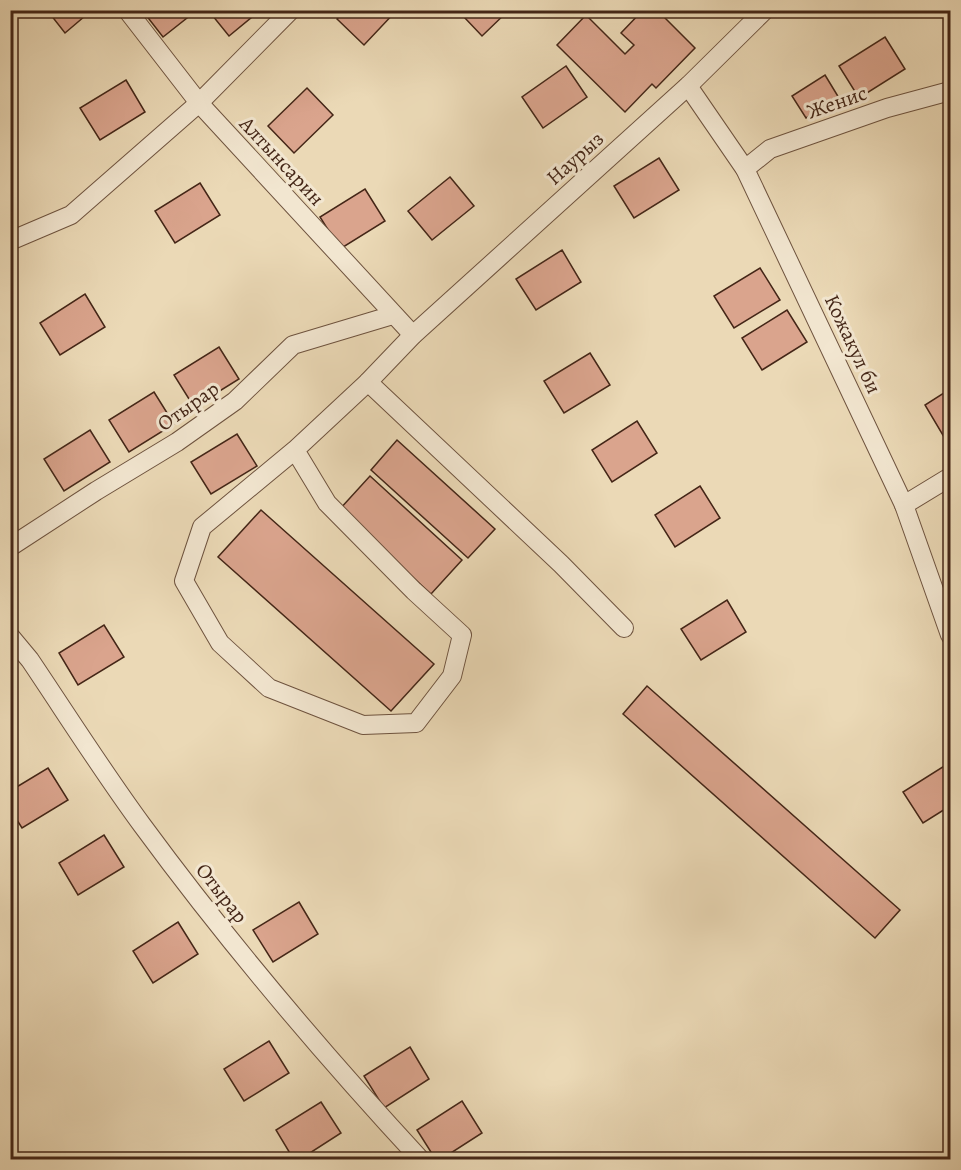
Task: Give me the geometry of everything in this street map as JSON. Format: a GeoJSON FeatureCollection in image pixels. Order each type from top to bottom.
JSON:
{"type":"FeatureCollection","features":[{"type":"Feature","properties":{"kind":"street","name":"Алтынсарин"},"geometry":{"type":"LineString","coordinates":[[127,10],[199,103],[413,335]]}},
{"type":"Feature","properties":{"kind":"street"},"geometry":{"type":"LineString","coordinates":[[10,241],[71,215],[199,103],[291,10]]}},
{"type":"Feature","properties":{"kind":"street","name":"Наурыз"},"geometry":{"type":"LineString","coordinates":[[295,450],[327,503],[414,591],[462,635],[453,676],[416,723],[363,725],[269,688],[220,643],[184,581],[202,527],[295,450],[368,382],[413,335],[688,86],[765,10]]}},
{"type":"Feature","properties":{"kind":"street","name":"Кожакул би"},"geometry":{"type":"LineString","coordinates":[[688,86],[745,169],[904,505],[951,635]]}},
{"type":"Feature","properties":{"kind":"street","name":"Женис"},"geometry":{"type":"LineString","coordinates":[[745,169],[770,149],[886,108],[951,92]]}},
{"type":"Feature","properties":{"kind":"street","name":"Отырар"},"geometry":{"type":"LineString","coordinates":[[10,548],[96,491],[177,442],[235,401],[293,345],[393,315]]}},
{"type":"Feature","properties":{"kind":"street"},"geometry":{"type":"LineString","coordinates":[[368,382],[561,564],[624,628]]}},
{"type":"Feature","properties":{"kind":"street"},"geometry":{"type":"LineString","coordinates":[[904,505],[951,477]]}},
{"type":"Feature","properties":{"kind":"street","name":"Отырар"},"geometry":{"type":"LineString","coordinates":[[10,636],[30,660],[141,823],[215,922],[361,1095],[421,1160]]}},
{"type":"Feature","properties":{"kind":"building"},"geometry":{"type":"Polygon","coordinates":[[[47,10],[92,10],[65,33],[47,10]]]}},
{"type":"Feature","properties":{"kind":"building"},"geometry":{"type":"Polygon","coordinates":[[[142,10],[190,10],[192,14],[163,37],[142,10]]]}},
{"type":"Feature","properties":{"kind":"building"},"geometry":{"type":"Polygon","coordinates":[[[208,10],[257,10],[258,12],[229,36],[208,10]]]}},
{"type":"Feature","properties":{"kind":"building"},"geometry":{"type":"Polygon","coordinates":[[[345,10],[397,10],[364,45],[337,19],[345,10]]]}},
{"type":"Feature","properties":{"kind":"building"},"geometry":{"type":"Polygon","coordinates":[[[470,10],[509,10],[482,36],[464,17],[470,10]]]}},
{"type":"Feature","properties":{"kind":"building"},"geometry":{"type":"Polygon","coordinates":[[[643,10],[657,10],[695,48],[656,88],[652,84],[625,112],[557,45],[586,15],[625,54],[634,45],[621,33],[643,10]]]}},
{"type":"Feature","properties":{"kind":"building"},"geometry":{"type":"Polygon","coordinates":[[[885,37],[905,69],[859,98],[839,66],[885,37]]]}},
{"type":"Feature","properties":{"kind":"building"},"geometry":{"type":"Polygon","coordinates":[[[566,66],[587,97],[543,128],[522,97],[566,66]]]}},
{"type":"Feature","properties":{"kind":"building"},"geometry":{"type":"Polygon","coordinates":[[[825,75],[839,98],[806,118],[792,96],[825,75]]]}},
{"type":"Feature","properties":{"kind":"building"},"geometry":{"type":"Polygon","coordinates":[[[126,80],[145,112],[100,140],[80,108],[126,80]]]}},
{"type":"Feature","properties":{"kind":"building"},"geometry":{"type":"Polygon","coordinates":[[[307,88],[333,115],[294,153],[268,126],[307,88]]]}},
{"type":"Feature","properties":{"kind":"building"},"geometry":{"type":"Polygon","coordinates":[[[659,158],[679,190],[634,218],[614,186],[659,158]]]}},
{"type":"Feature","properties":{"kind":"building"},"geometry":{"type":"Polygon","coordinates":[[[450,177],[474,206],[432,240],[408,211],[450,177]]]}},
{"type":"Feature","properties":{"kind":"building"},"geometry":{"type":"Polygon","coordinates":[[[200,183],[220,215],[175,243],[155,211],[200,183]]]}},
{"type":"Feature","properties":{"kind":"building"},"geometry":{"type":"Polygon","coordinates":[[[365,189],[385,221],[340,249],[320,217],[365,189]]]}},
{"type":"Feature","properties":{"kind":"building"},"geometry":{"type":"Polygon","coordinates":[[[562,250],[581,282],[536,310],[516,279],[562,250]]]}},
{"type":"Feature","properties":{"kind":"building"},"geometry":{"type":"Polygon","coordinates":[[[760,268],[780,300],[734,328],[714,296],[760,268]]]}},
{"type":"Feature","properties":{"kind":"building"},"geometry":{"type":"Polygon","coordinates":[[[85,294],[105,327],[60,355],[40,323],[85,294]]]}},
{"type":"Feature","properties":{"kind":"building"},"geometry":{"type":"Polygon","coordinates":[[[787,310],[807,342],[762,370],[742,338],[787,310]]]}},
{"type":"Feature","properties":{"kind":"building"},"geometry":{"type":"Polygon","coordinates":[[[219,347],[239,379],[194,407],[174,375],[219,347]]]}},
{"type":"Feature","properties":{"kind":"building"},"geometry":{"type":"Polygon","coordinates":[[[590,353],[610,385],[564,413],[544,381],[590,353]]]}},
{"type":"Feature","properties":{"kind":"building"},"geometry":{"type":"Polygon","coordinates":[[[950,389],[950,433],[944,437],[925,405],[950,389]]]}},
{"type":"Feature","properties":{"kind":"building"},"geometry":{"type":"Polygon","coordinates":[[[154,392],[174,424],[129,452],[109,420],[154,392]]]}},
{"type":"Feature","properties":{"kind":"building"},"geometry":{"type":"Polygon","coordinates":[[[637,421],[657,453],[612,482],[592,450],[637,421]]]}},
{"type":"Feature","properties":{"kind":"building"},"geometry":{"type":"Polygon","coordinates":[[[90,430],[110,462],[64,491],[44,459],[90,430]]]}},
{"type":"Feature","properties":{"kind":"building"},"geometry":{"type":"Polygon","coordinates":[[[237,434],[257,466],[211,494],[191,462],[237,434]]]}},
{"type":"Feature","properties":{"kind":"building"},"geometry":{"type":"Polygon","coordinates":[[[397,440],[495,529],[468,558],[371,470],[397,440]]]}},
{"type":"Feature","properties":{"kind":"building"},"geometry":{"type":"Polygon","coordinates":[[[370,476],[462,560],[431,594],[339,510],[370,476]]]}},
{"type":"Feature","properties":{"kind":"building"},"geometry":{"type":"Polygon","coordinates":[[[700,486],[720,518],[675,547],[655,515],[700,486]]]}},
{"type":"Feature","properties":{"kind":"building"},"geometry":{"type":"Polygon","coordinates":[[[261,510],[434,664],[391,711],[218,557],[261,510]]]}},
{"type":"Feature","properties":{"kind":"building"},"geometry":{"type":"Polygon","coordinates":[[[727,600],[746,632],[701,660],[681,629],[727,600]]]}},
{"type":"Feature","properties":{"kind":"building"},"geometry":{"type":"Polygon","coordinates":[[[104,625],[124,657],[78,685],[59,653],[104,625]]]}},
{"type":"Feature","properties":{"kind":"building"},"geometry":{"type":"Polygon","coordinates":[[[647,686],[900,910],[875,938],[623,714],[647,686]]]}},
{"type":"Feature","properties":{"kind":"building"},"geometry":{"type":"Polygon","coordinates":[[[949,763],[950,806],[923,823],[903,792],[949,763]]]}},
{"type":"Feature","properties":{"kind":"building"},"geometry":{"type":"Polygon","coordinates":[[[48,768],[68,800],[22,828],[10,809],[10,791],[48,768]]]}},
{"type":"Feature","properties":{"kind":"building"},"geometry":{"type":"Polygon","coordinates":[[[104,835],[124,867],[78,895],[59,863],[104,835]]]}},
{"type":"Feature","properties":{"kind":"building"},"geometry":{"type":"Polygon","coordinates":[[[299,902],[318,934],[273,962],[253,930],[299,902]]]}},
{"type":"Feature","properties":{"kind":"building"},"geometry":{"type":"Polygon","coordinates":[[[178,922],[198,954],[153,983],[133,951],[178,922]]]}},
{"type":"Feature","properties":{"kind":"building"},"geometry":{"type":"Polygon","coordinates":[[[269,1041],[289,1073],[244,1101],[224,1069],[269,1041]]]}},
{"type":"Feature","properties":{"kind":"building"},"geometry":{"type":"Polygon","coordinates":[[[410,1047],[429,1079],[384,1108],[364,1076],[410,1047]]]}},
{"type":"Feature","properties":{"kind":"building"},"geometry":{"type":"Polygon","coordinates":[[[462,1101],[482,1133],[440,1160],[436,1160],[417,1130],[462,1101]]]}},
{"type":"Feature","properties":{"kind":"building"},"geometry":{"type":"Polygon","coordinates":[[[321,1102],[341,1133],[299,1160],[294,1160],[276,1130],[321,1102]]]}}]}
